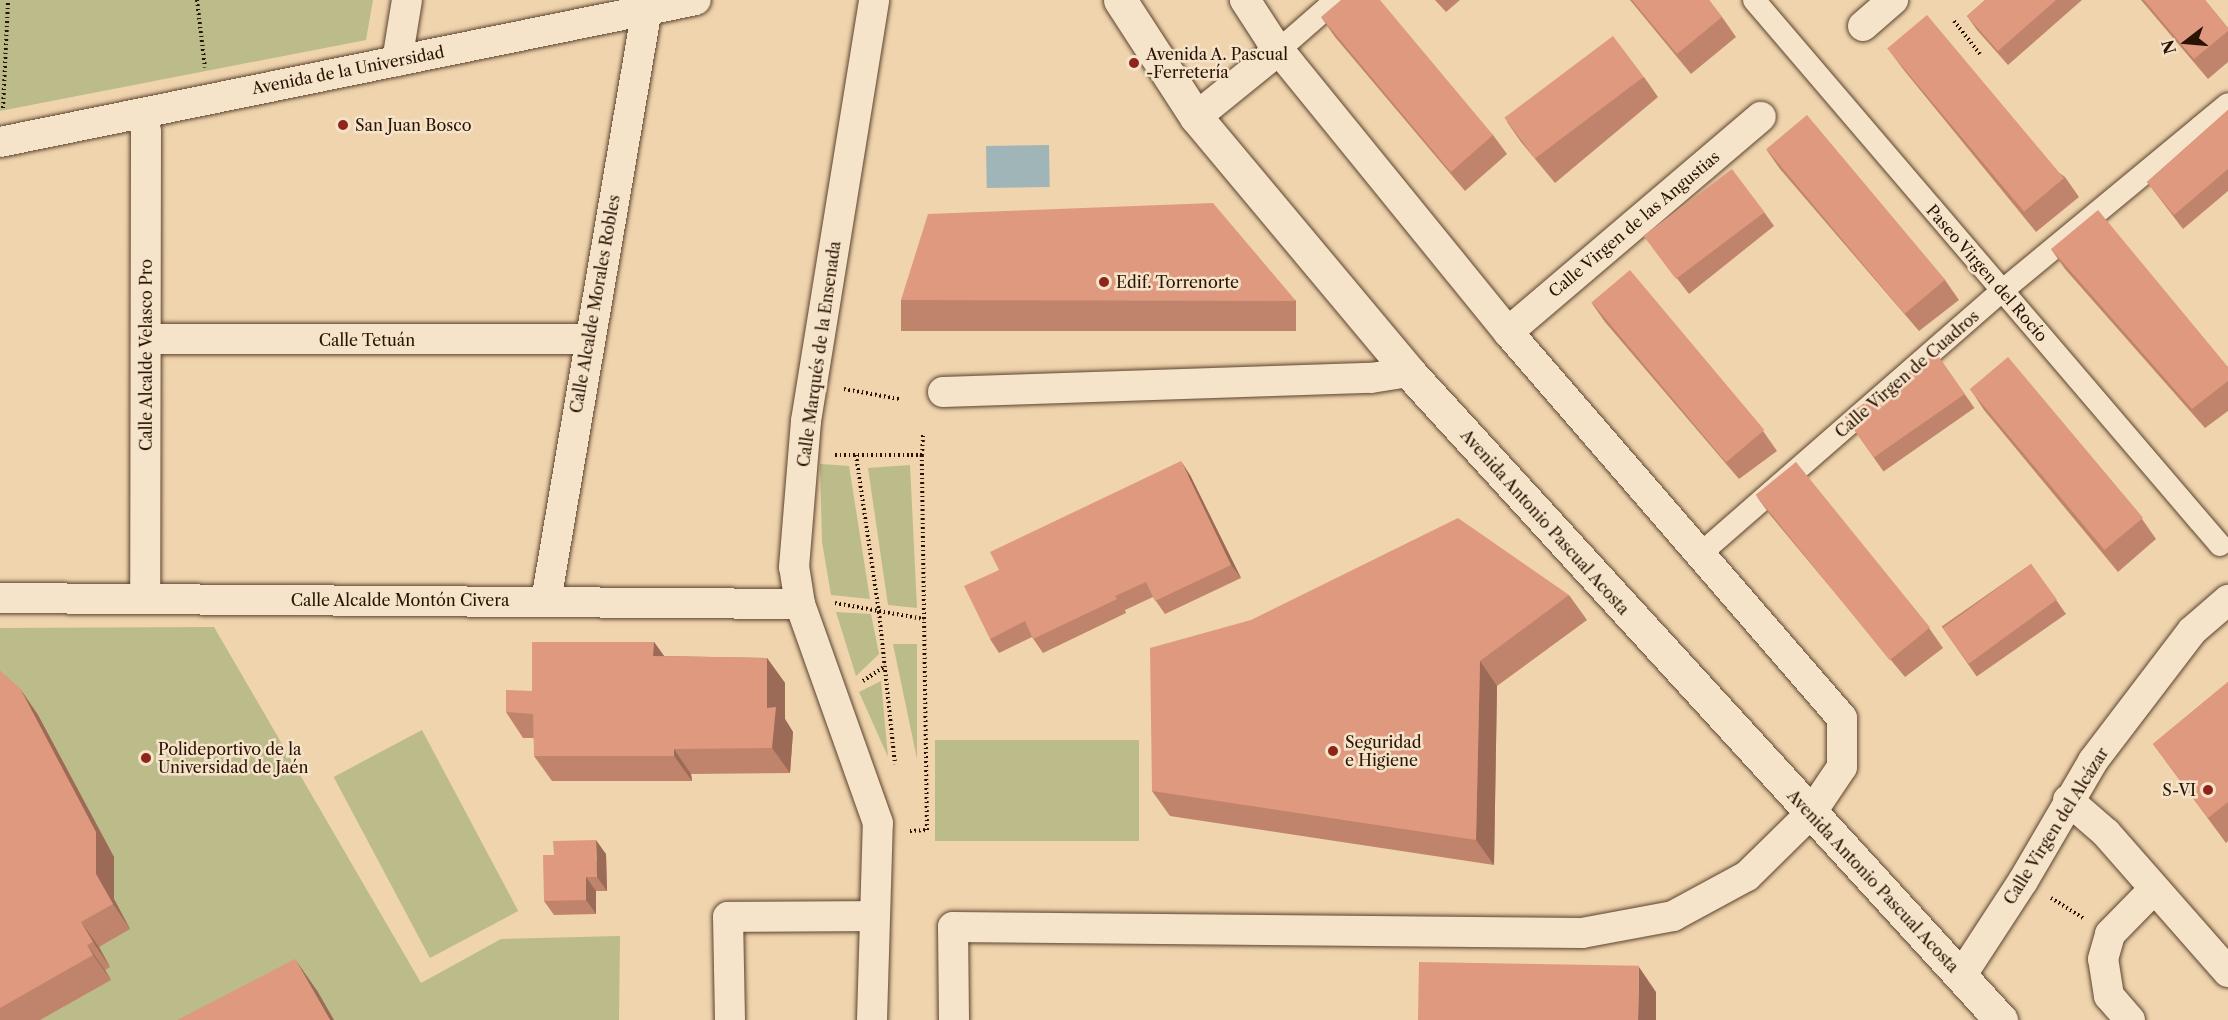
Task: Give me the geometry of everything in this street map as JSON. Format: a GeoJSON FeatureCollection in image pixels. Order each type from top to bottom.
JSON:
{"type":"FeatureCollection","features":[{"type":"Feature","properties":{"kind":"street"},"geometry":{"type":"LineString","coordinates":[[397,61],[407,0]]}},
{"type":"Feature","properties":{"kind":"street","name":"Avenida de la Universidad"},"geometry":{"type":"LineString","coordinates":[[1,142],[647,8],[696,0]]}},
{"type":"Feature","properties":{"kind":"street","name":"Calle Marqués de la Ensenada"},"geometry":{"type":"LineString","coordinates":[[872,1020],[873,915],[878,823],[814,603],[794,567],[806,421],[874,0]]}},
{"type":"Feature","properties":{"kind":"street","name":"Avenida Antonio Pascual Acosta"},"geometry":{"type":"LineString","coordinates":[[1120,0],[1196,117],[1409,372],[2001,1020]]}},
{"type":"Feature","properties":{"kind":"street"},"geometry":{"type":"LineString","coordinates":[[954,1020],[953,927],[1582,933],[1673,916],[1747,876],[1811,813],[1842,767],[1842,718],[1508,332],[1280,49],[1245,0]]}},
{"type":"Feature","properties":{"kind":"street"},"geometry":{"type":"LineString","coordinates":[[1196,117],[1336,0]]}},
{"type":"Feature","properties":{"kind":"street","name":"Paseo Virgen del Rocío"},"geometry":{"type":"LineString","coordinates":[[1754,0],[2220,545]]}},
{"type":"Feature","properties":{"kind":"street"},"geometry":{"type":"LineString","coordinates":[[1863,26],[1893,0]]}},
{"type":"Feature","properties":{"kind":"street","name":"Calle Alcalde Morales Robles"},"geometry":{"type":"LineString","coordinates":[[546,601],[588,339],[647,8]]}},
{"type":"Feature","properties":{"kind":"street","name":"Calle Virgen de Cuadros"},"geometry":{"type":"LineString","coordinates":[[1699,555],[2002,291],[2228,104]]}},
{"type":"Feature","properties":{"kind":"street","name":"Calle Alcalde Velasco Pro"},"geometry":{"type":"LineString","coordinates":[[143,113],[146,132],[145,598]]}},
{"type":"Feature","properties":{"kind":"street","name":"Calle Virgen de las Angustias"},"geometry":{"type":"LineString","coordinates":[[1508,332],[1761,117]]}},
{"type":"Feature","properties":{"kind":"street","name":"Calle Tetuán"},"geometry":{"type":"LineString","coordinates":[[146,339],[588,339]]}},
{"type":"Feature","properties":{"kind":"street"},"geometry":{"type":"LineString","coordinates":[[943,392],[1371,378],[1409,372]]}},
{"type":"Feature","properties":{"kind":"street","name":"Calle Alcalde Montón Civera"},"geometry":{"type":"LineString","coordinates":[[0,598],[814,603]]}},
{"type":"Feature","properties":{"kind":"street","name":"Calle Virgen del Alcázar"},"geometry":{"type":"LineString","coordinates":[[1961,976],[2023,881],[2068,800],[2093,761],[2192,631],[2228,600]]}},
{"type":"Feature","properties":{"kind":"street"},"geometry":{"type":"LineString","coordinates":[[2068,800],[2106,833],[2228,972]]}},
{"type":"Feature","properties":{"kind":"street"},"geometry":{"type":"LineString","coordinates":[[2130,1020],[2109,996],[2103,959],[2110,934],[2154,889]]}},
{"type":"Feature","properties":{"kind":"street"},"geometry":{"type":"LineString","coordinates":[[730,1020],[728,917],[873,915]]}},
{"type":"Feature","properties":{"kind":"path"},"geometry":{"type":"LineString","coordinates":[[1,142],[8,0]]}},
{"type":"Feature","properties":{"kind":"path"},"geometry":{"type":"LineString","coordinates":[[196,0],[209,98]]}},
{"type":"Feature","properties":{"kind":"path"},"geometry":{"type":"LineString","coordinates":[[1954,21],[1980,54]]}},
{"type":"Feature","properties":{"kind":"path"},"geometry":{"type":"LineString","coordinates":[[834,388],[899,399]]}},
{"type":"Feature","properties":{"kind":"path"},"geometry":{"type":"LineString","coordinates":[[902,832],[927,830],[923,434]]}},
{"type":"Feature","properties":{"kind":"path"},"geometry":{"type":"LineString","coordinates":[[825,455],[922,455]]}},
{"type":"Feature","properties":{"kind":"path"},"geometry":{"type":"LineString","coordinates":[[856,455],[879,612],[896,773]]}},
{"type":"Feature","properties":{"kind":"path"},"geometry":{"type":"LineString","coordinates":[[814,603],[924,619]]}},
{"type":"Feature","properties":{"kind":"path"},"geometry":{"type":"LineString","coordinates":[[855,687],[885,666]]}},
{"type":"Feature","properties":{"kind":"path"},"geometry":{"type":"LineString","coordinates":[[2046,894],[2093,925]]}},
{"type":"Feature","properties":{"kind":"green space"},"geometry":{"type":"Polygon","coordinates":[[[0,0],[373,0],[366,40],[0,111],[0,0]]]}},
{"type":"Feature","properties":{"kind":"green space"},"geometry":{"type":"Polygon","coordinates":[[[820,464],[849,466],[870,599],[831,595],[822,542],[820,464]]]}},
{"type":"Feature","properties":{"kind":"green space"},"geometry":{"type":"Polygon","coordinates":[[[910,465],[917,608],[888,605],[868,468],[910,465]]]}},
{"type":"Feature","properties":{"kind":"green space"},"geometry":{"type":"Polygon","coordinates":[[[836,612],[871,614],[879,654],[856,676],[836,612]]]}},
{"type":"Feature","properties":{"kind":"green space","name":"Polideportivo de la Universidad de Jaén"},"geometry":{"type":"Polygon","coordinates":[[[214,627],[421,983],[501,939],[620,936],[619,1020],[0,1020],[0,628],[214,627]]]}},
{"type":"Feature","properties":{"kind":"green space"},"geometry":{"type":"Polygon","coordinates":[[[893,644],[917,644],[917,759],[893,644]]]}},
{"type":"Feature","properties":{"kind":"green space"},"geometry":{"type":"Polygon","coordinates":[[[881,681],[888,757],[859,692],[881,681]]]}},
{"type":"Feature","properties":{"kind":"green space"},"geometry":{"type":"Polygon","coordinates":[[[422,730],[518,911],[430,958],[334,777],[422,730]]]}},
{"type":"Feature","properties":{"kind":"green space"},"geometry":{"type":"Polygon","coordinates":[[[935,740],[1139,740],[1139,841],[935,841],[935,740]]]}},
{"type":"Feature","properties":{"kind":"shaded area"},"geometry":{"type":"Polygon","coordinates":[[[1049,145],[1050,187],[987,188],[986,146],[1049,145]]]}},
{"type":"Feature","properties":{"kind":"building"},"geometry":{"type":"Polygon","coordinates":[[[1341,0],[1380,0],[1493,135],[1451,172],[1321,17],[1341,0]]]}},
{"type":"Feature","properties":{"kind":"building"},"geometry":{"type":"Polygon","coordinates":[[[1632,0],[1709,0],[1722,17],[1677,54],[1632,0]]]}},
{"type":"Feature","properties":{"kind":"building"},"geometry":{"type":"Polygon","coordinates":[[[1985,0],[2056,0],[1998,51],[1967,16],[1985,0]]]}},
{"type":"Feature","properties":{"kind":"building"},"geometry":{"type":"Polygon","coordinates":[[[2144,0],[2205,0],[2228,31],[2194,59],[2144,0]]]}},
{"type":"Feature","properties":{"kind":"building"},"geometry":{"type":"Polygon","coordinates":[[[1927,15],[2064,178],[2024,212],[1887,48],[1927,15]]]}},
{"type":"Feature","properties":{"kind":"building"},"geometry":{"type":"Polygon","coordinates":[[[1613,36],[1644,77],[1535,159],[1504,118],[1613,36]]]}},
{"type":"Feature","properties":{"kind":"building"},"geometry":{"type":"Polygon","coordinates":[[[2228,110],[2228,169],[2174,215],[2147,182],[2228,110]]]}},
{"type":"Feature","properties":{"kind":"building"},"geometry":{"type":"Polygon","coordinates":[[[1807,115],[1945,280],[1905,314],[1766,149],[1807,115]]]}},
{"type":"Feature","properties":{"kind":"building"},"geometry":{"type":"Polygon","coordinates":[[[1732,169],[1764,212],[1676,279],[1643,236],[1732,169]]]}},
{"type":"Feature","properties":{"kind":"building","name":"Edif. Torrenorte"},"geometry":{"type":"Polygon","coordinates":[[[1213,203],[1296,301],[901,300],[928,214],[1213,203]]]}},
{"type":"Feature","properties":{"kind":"building"},"geometry":{"type":"Polygon","coordinates":[[[2098,210],[2228,367],[2228,381],[2192,409],[2051,249],[2098,210]]]}},
{"type":"Feature","properties":{"kind":"building"},"geometry":{"type":"Polygon","coordinates":[[[1630,270],[1764,430],[1726,462],[1592,302],[1630,270]]]}},
{"type":"Feature","properties":{"kind":"building"},"geometry":{"type":"Polygon","coordinates":[[[1936,353],[1965,394],[1874,458],[1845,417],[1936,353]]]}},
{"type":"Feature","properties":{"kind":"building"},"geometry":{"type":"Polygon","coordinates":[[[2008,357],[2143,518],[2105,550],[1970,389],[2008,357]]]}},
{"type":"Feature","properties":{"kind":"building"},"geometry":{"type":"Polygon","coordinates":[[[1181,461],[1231,565],[1155,601],[1146,582],[1115,596],[1117,599],[1033,639],[1025,621],[990,639],[964,586],[999,570],[990,552],[1181,461]]]}},
{"type":"Feature","properties":{"kind":"building"},"geometry":{"type":"Polygon","coordinates":[[[1796,462],[1930,628],[1890,660],[1756,495],[1796,462]]]}},
{"type":"Feature","properties":{"kind":"building","name":"Seguridad e Higiene"},"geometry":{"type":"Polygon","coordinates":[[[1458,518],[1569,595],[1480,661],[1476,840],[1152,791],[1150,648],[1251,620],[1458,518]]]}},
{"type":"Feature","properties":{"kind":"building"},"geometry":{"type":"Polygon","coordinates":[[[2031,564],[2057,600],[1969,664],[1943,628],[2031,564]]]}},
{"type":"Feature","properties":{"kind":"building"},"geometry":{"type":"Polygon","coordinates":[[[532,642],[654,642],[653,656],[767,658],[767,708],[776,707],[772,748],[674,749],[674,756],[534,756],[533,714],[506,712],[506,690],[532,691],[532,642]]]}},
{"type":"Feature","properties":{"kind":"building"},"geometry":{"type":"Polygon","coordinates":[[[0,671],[21,690],[96,832],[96,874],[113,904],[81,922],[93,942],[87,945],[93,955],[0,1008],[0,671]]]}},
{"type":"Feature","properties":{"kind":"building"},"geometry":{"type":"Polygon","coordinates":[[[2228,682],[2228,802],[2208,818],[2153,744],[2228,682]]]}},
{"type":"Feature","properties":{"kind":"building"},"geometry":{"type":"Polygon","coordinates":[[[596,840],[597,877],[586,877],[586,900],[544,901],[543,855],[554,855],[553,841],[596,840]]]}},
{"type":"Feature","properties":{"kind":"building"},"geometry":{"type":"Polygon","coordinates":[[[295,959],[330,1020],[177,1020],[295,959]]]}},
{"type":"Feature","properties":{"kind":"building"},"geometry":{"type":"Polygon","coordinates":[[[1419,962],[1639,966],[1638,1020],[1418,1020],[1419,962]]]}},
{"type":"Feature","properties":{"kind":"place","name":"Avenida A. Pascual -Ferretería"},"geometry":{"type":"Point","coordinates":[1134,63]}},
{"type":"Feature","properties":{"kind":"place","name":"San Juan Bosco"},"geometry":{"type":"Point","coordinates":[343,125]}},
{"type":"Feature","properties":{"kind":"place","name":"Edif. Torrenorte"},"geometry":{"type":"Point","coordinates":[1104,282]}},
{"type":"Feature","properties":{"kind":"place","name":"Seguridad e Higiene"},"geometry":{"type":"Point","coordinates":[1333,751]}},
{"type":"Feature","properties":{"kind":"place","name":"Polideportivo de la Universidad de Jaén"},"geometry":{"type":"Point","coordinates":[146,758]}},
{"type":"Feature","properties":{"kind":"place","name":"S-VI"},"geometry":{"type":"Point","coordinates":[2208,790]}}]}
